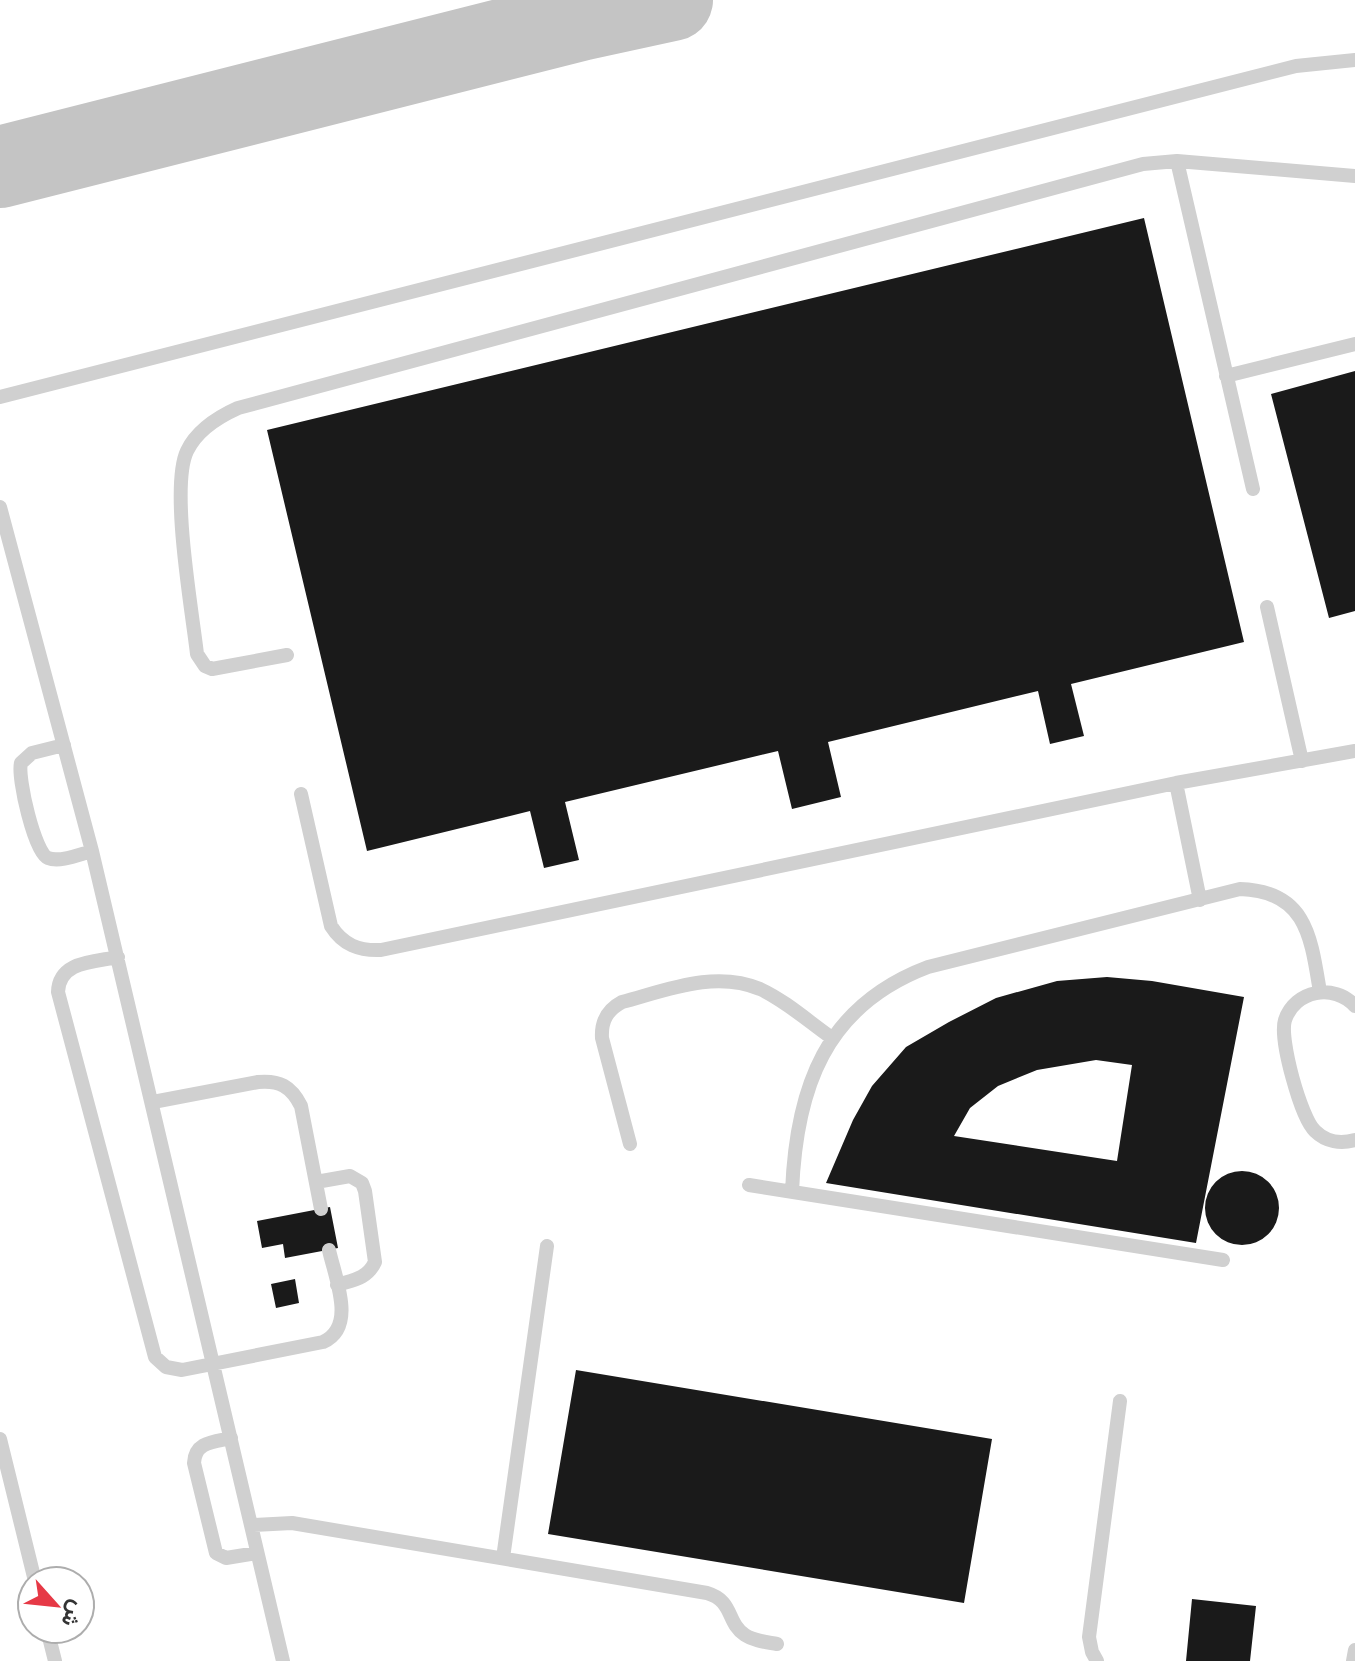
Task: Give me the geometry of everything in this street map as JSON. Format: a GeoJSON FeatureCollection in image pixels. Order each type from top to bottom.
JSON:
{"type":"FeatureCollection","features":[{"type":"Feature","properties":{"kind":"lane"},"geometry":{"type":"LineString","coordinates":[[0,397],[1280,69],[1355,60]]}},
{"type":"Feature","properties":{"kind":"lane"},"geometry":{"type":"LineString","coordinates":[[287,655],[212,669],[205,666],[197,654],[179,480],[187,451],[195,438],[222,415],[238,408],[1143,164],[1177,161],[1355,176]]}},
{"type":"Feature","properties":{"kind":"lane"},"geometry":{"type":"LineString","coordinates":[[1177,161],[1253,489]]}},
{"type":"Feature","properties":{"kind":"lane"},"geometry":{"type":"LineString","coordinates":[[1226,376],[1355,344]]}},
{"type":"Feature","properties":{"kind":"lane"},"geometry":{"type":"LineString","coordinates":[[0,507],[118,957],[283,1661]]}},
{"type":"Feature","properties":{"kind":"lane"},"geometry":{"type":"LineString","coordinates":[[1267,607],[1302,761]]}},
{"type":"Feature","properties":{"kind":"lane"},"geometry":{"type":"LineString","coordinates":[[64,745],[32,753],[21,763],[20,776],[37,843],[42,854],[49,859],[92,851]]}},
{"type":"Feature","properties":{"kind":"lane"},"geometry":{"type":"LineString","coordinates":[[301,794],[331,926],[344,942],[367,950],[1176,783],[1355,751]]}},
{"type":"Feature","properties":{"kind":"lane"},"geometry":{"type":"LineString","coordinates":[[1176,783],[1200,900]]}},
{"type":"Feature","properties":{"kind":"lane"},"geometry":{"type":"LineString","coordinates":[[792,1192],[796,1137],[808,1087],[832,1038],[869,998],[907,975],[928,967],[1240,889],[1270,893],[1295,910],[1310,936],[1320,992]]}},
{"type":"Feature","properties":{"kind":"lane"},"geometry":{"type":"LineString","coordinates":[[118,957],[71,967],[61,976],[58,992],[155,1357],[174,1370],[332,1338],[342,1323],[329,1250]]}},
{"type":"Feature","properties":{"kind":"lane"},"geometry":{"type":"LineString","coordinates":[[630,1144],[602,1038],[603,1021],[622,1002],[703,981],[742,983],[778,1000],[832,1038]]}},
{"type":"Feature","properties":{"kind":"lane"},"geometry":{"type":"LineString","coordinates":[[1355,1006],[1342,996],[1320,992],[1298,1001],[1283,1032],[1307,1121],[1323,1137],[1334,1141],[1355,1140]]}},
{"type":"Feature","properties":{"kind":"lane"},"geometry":{"type":"LineString","coordinates":[[153,1102],[272,1080],[285,1085],[295,1094],[301,1106],[321,1209]]}},
{"type":"Feature","properties":{"kind":"lane"},"geometry":{"type":"LineString","coordinates":[[316,1182],[350,1176],[362,1183],[365,1191],[375,1262],[362,1278],[337,1285]]}},
{"type":"Feature","properties":{"kind":"lane"},"geometry":{"type":"LineString","coordinates":[[749,1185],[1223,1260]]}},
{"type":"Feature","properties":{"kind":"lane"},"geometry":{"type":"LineString","coordinates":[[503,1558],[547,1246]]}},
{"type":"Feature","properties":{"kind":"lane"},"geometry":{"type":"LineString","coordinates":[[1097,1661],[1089,1637],[1120,1401]]}},
{"type":"Feature","properties":{"kind":"lane"},"geometry":{"type":"LineString","coordinates":[[231,1438],[199,1446],[194,1463],[216,1553],[226,1558],[257,1553]]}},
{"type":"Feature","properties":{"kind":"lane"},"geometry":{"type":"LineString","coordinates":[[0,1439],[31,1565]]}},
{"type":"Feature","properties":{"kind":"lane"},"geometry":{"type":"LineString","coordinates":[[252,1525],[292,1523],[715,1595],[727,1606],[733,1621],[744,1634],[777,1644]]}},
{"type":"Feature","properties":{"kind":"lane"},"geometry":{"type":"LineString","coordinates":[[1353,1661],[1355,1650]]}},
{"type":"Feature","properties":{"kind":"building"},"geometry":{"type":"Polygon","coordinates":[[[1144,218],[1244,642],[1071,684],[1084,736],[1050,744],[1038,691],[828,742],[841,797],[792,809],[778,751],[565,802],[579,860],[544,868],[530,811],[367,851],[267,430],[1144,218]]]}},
{"type":"Feature","properties":{"kind":"building"},"geometry":{"type":"Polygon","coordinates":[[[1355,371],[1355,611],[1329,618],[1271,394],[1355,371]]]}},
{"type":"Feature","properties":{"kind":"building"},"geometry":{"type":"Polygon","coordinates":[[[1107,977],[1152,981],[1244,997],[1196,1243],[826,1183],[853,1120],[872,1086],[906,1047],[996,998],[1057,981],[1107,977]],[[1096,1060],[1037,1070],[998,1086],[970,1108],[954,1136],[1117,1161],[1132,1065],[1096,1060]]]}},
{"type":"Feature","properties":{"kind":"building"},"geometry":{"type":"Polygon","coordinates":[[[1242,1171],[1256,1174],[1268,1182],[1276,1194],[1279,1208],[1276,1222],[1268,1234],[1256,1242],[1242,1245],[1228,1242],[1216,1234],[1208,1222],[1205,1208],[1208,1194],[1216,1182],[1228,1174],[1242,1171]]]}},
{"type":"Feature","properties":{"kind":"building"},"geometry":{"type":"Polygon","coordinates":[[[330,1207],[338,1248],[285,1258],[283,1244],[262,1248],[257,1221],[330,1207]]]}},
{"type":"Feature","properties":{"kind":"building"},"geometry":{"type":"Polygon","coordinates":[[[295,1279],[299,1303],[276,1308],[271,1284],[295,1279]]]}},
{"type":"Feature","properties":{"kind":"building"},"geometry":{"type":"Polygon","coordinates":[[[576,1370],[992,1439],[964,1603],[548,1534],[576,1370]]]}},
{"type":"Feature","properties":{"kind":"building"},"geometry":{"type":"Polygon","coordinates":[[[1192,1599],[1256,1606],[1250,1661],[1186,1661],[1192,1599]]]}},
{"type":"Feature","properties":{"kind":"taxiway"},"geometry":{"type":"LineString","coordinates":[[0,167],[580,20],[672,0]]}}]}
